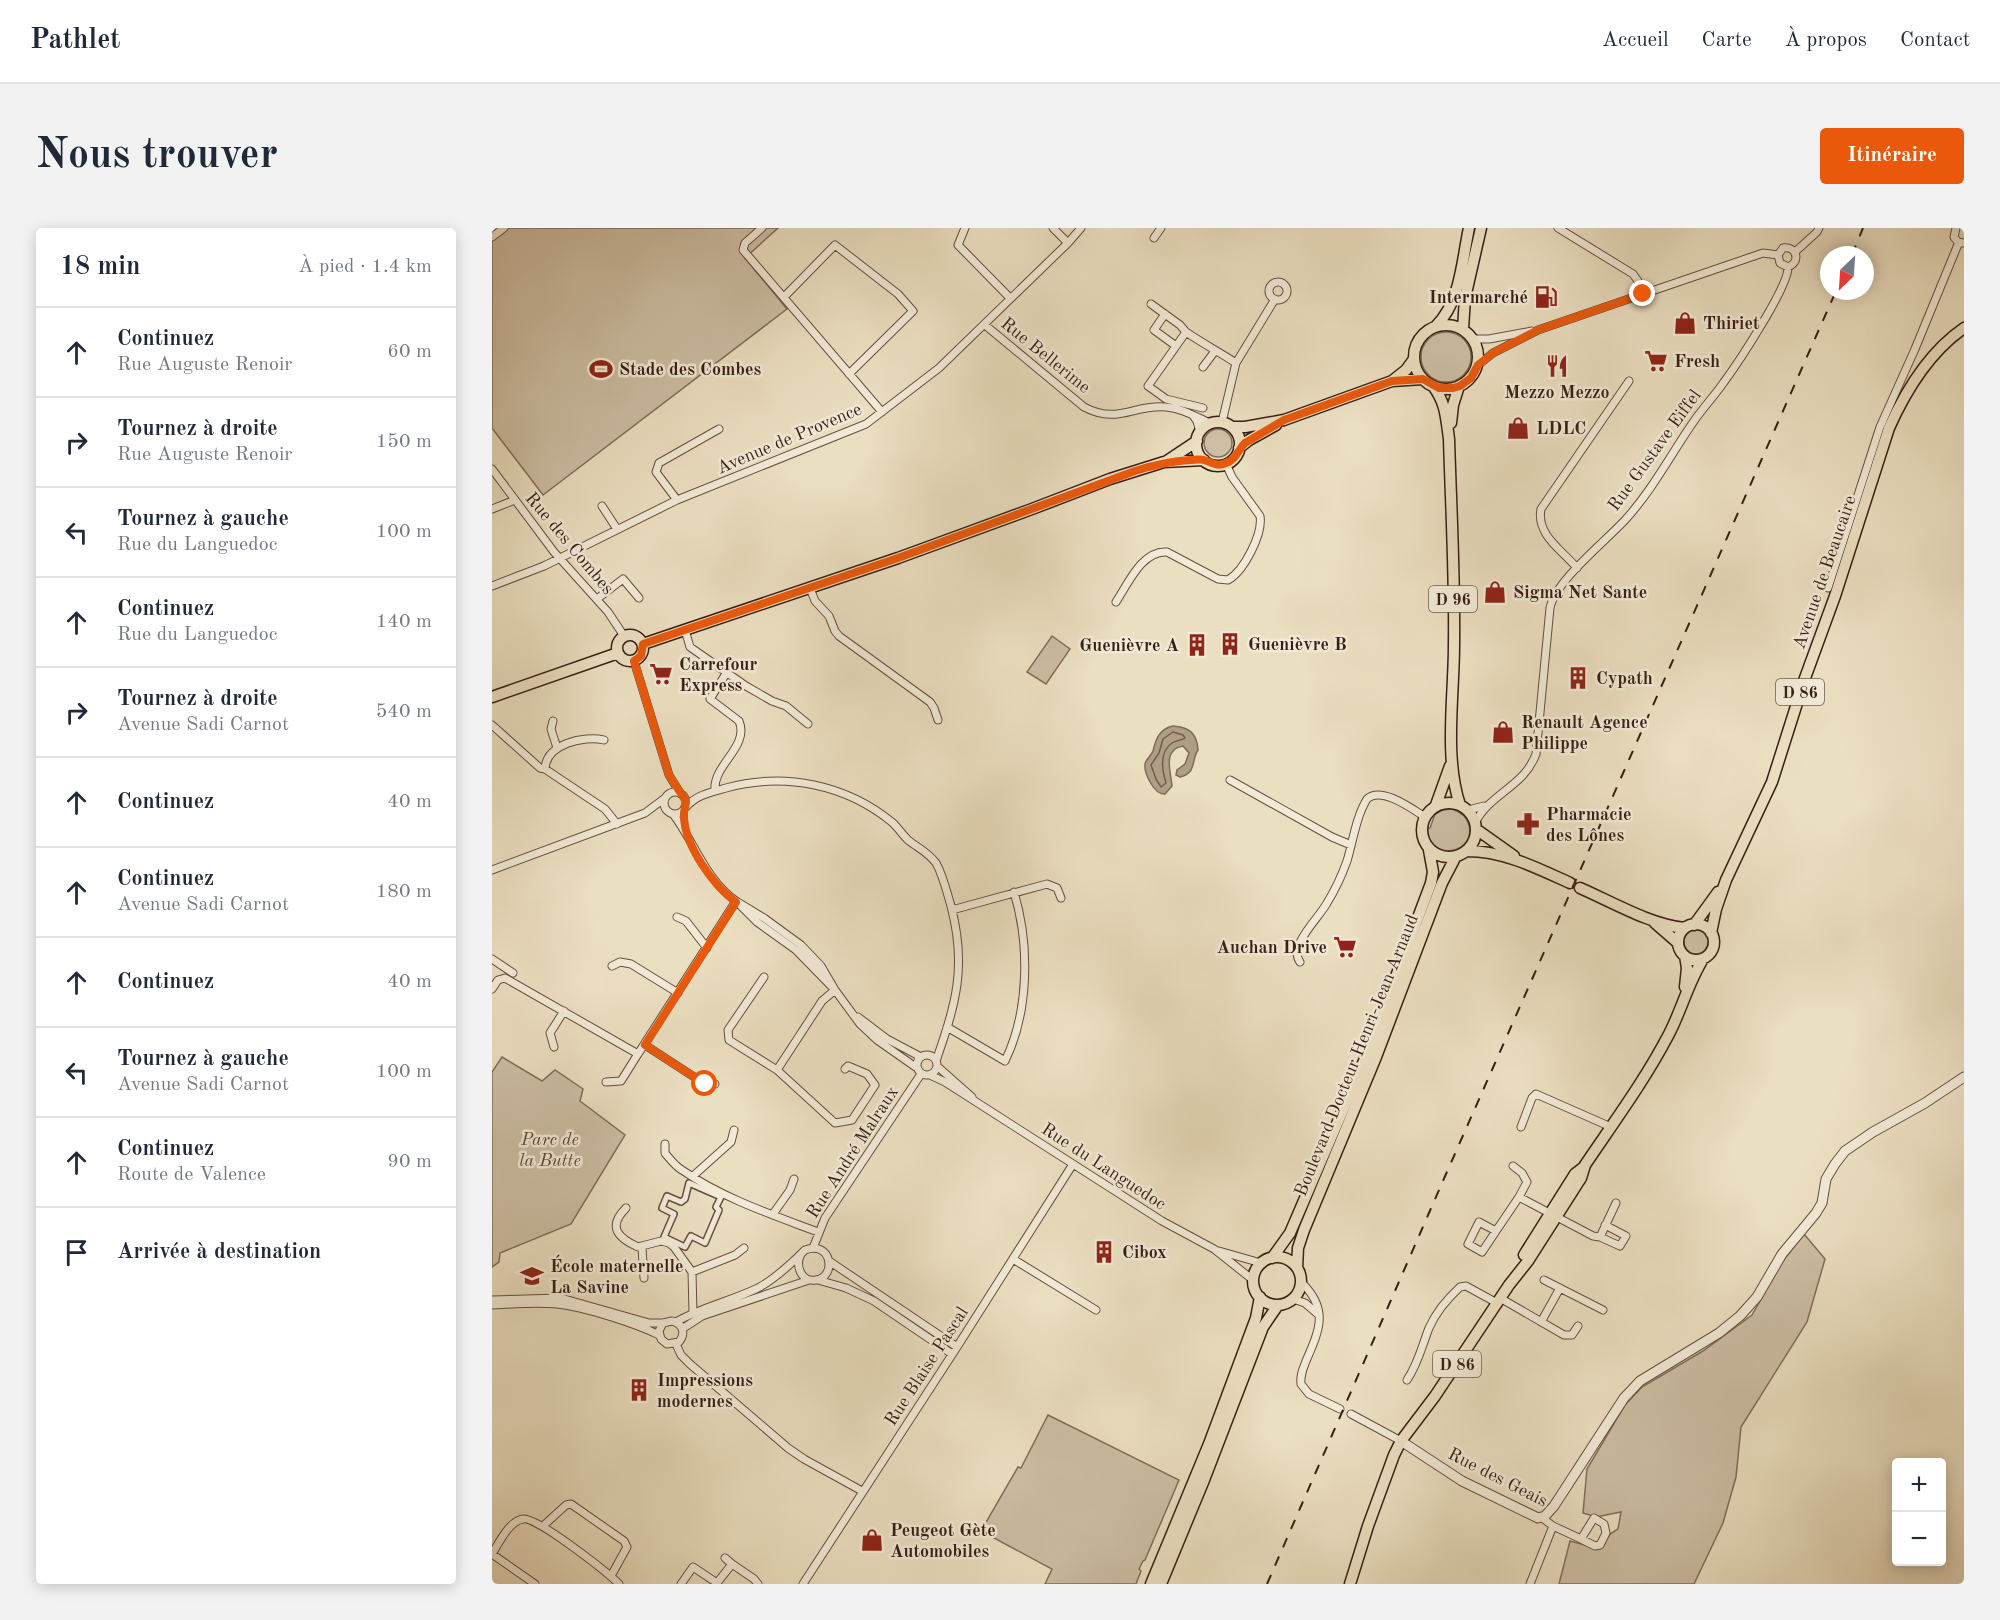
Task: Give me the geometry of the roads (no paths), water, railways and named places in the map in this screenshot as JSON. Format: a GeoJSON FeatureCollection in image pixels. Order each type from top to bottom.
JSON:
{"type":"FeatureCollection","features":[{"type":"Feature","properties":{"kind":"main road"},"geometry":{"type":"LineString","coordinates":[[1436,326],[1445,324],[1463,329],[1474,339],[1479,356],[1478,365],[1471,378],[1460,386],[1446,389],[1432,386],[1423,379],[1415,366],[1414,350],[1422,335],[1443,319],[1457,288],[1470,228]]}},
{"type":"Feature","properties":{"kind":"main road"},"geometry":{"type":"LineString","coordinates":[[1463,329],[1465,298],[1481,228]]}},
{"type":"Feature","properties":{"kind":"main road","name":"Avenue de Beaucaire"},"geometry":{"type":"LineString","coordinates":[[1711,933],[1726,880],[1772,782],[1889,428],[1908,390],[1940,349],[1964,328]]}},
{"type":"Feature","properties":{"kind":"main road"},"geometry":{"type":"LineString","coordinates":[[1392,381],[1406,370],[1414,359]]}},
{"type":"Feature","properties":{"kind":"main road"},"geometry":{"type":"LineString","coordinates":[[1164,462],[1198,436],[1221,424],[1245,427],[1284,420],[1392,381],[1423,379]]}},
{"type":"Feature","properties":{"kind":"main road","name":"D 96"},"geometry":{"type":"LineString","coordinates":[[1432,386],[1442,397],[1449,439],[1454,643],[1452,759],[1454,785],[1464,807]]}},
{"type":"Feature","properties":{"kind":"main road","name":"D 96"},"geometry":{"type":"LineString","coordinates":[[1449,439],[1453,405],[1460,386]]}},
{"type":"Feature","properties":{"kind":"main road"},"geometry":{"type":"LineString","coordinates":[[1239,448],[1284,420]]}},
{"type":"Feature","properties":{"kind":"main road"},"geometry":{"type":"LineString","coordinates":[[643,644],[810,588],[1032,510],[1095,484],[1164,462],[1204,460],[1215,465],[1226,464],[1235,458],[1239,448],[1239,436],[1221,424]]}},
{"type":"Feature","properties":{"kind":"main road"},"geometry":{"type":"LineString","coordinates":[[1198,436],[1198,451],[1204,460]]}},
{"type":"Feature","properties":{"kind":"main road"},"geometry":{"type":"LineString","coordinates":[[633,635],[643,644],[641,656],[634,661],[623,659],[618,653],[618,642],[624,636],[633,635]]}},
{"type":"Feature","properties":{"kind":"main road"},"geometry":{"type":"LineString","coordinates":[[492,697],[618,653]]}},
{"type":"Feature","properties":{"kind":"main road","name":"D 96"},"geometry":{"type":"LineString","coordinates":[[1436,805],[1452,759]]}},
{"type":"Feature","properties":{"kind":"main road"},"geometry":{"type":"LineString","coordinates":[[1524,863],[1476,826],[1464,807],[1448,802],[1436,805],[1422,823],[1422,837],[1430,850],[1445,857],[1456,856],[1467,851],[1491,853],[1524,863],[1666,925],[1704,926],[1711,933],[1714,941],[1713,950],[1703,959],[1697,960],[1685,956],[1678,943],[1650,919]]}},
{"type":"Feature","properties":{"kind":"main road"},"geometry":{"type":"LineString","coordinates":[[1467,851],[1474,841],[1476,826]]}},
{"type":"Feature","properties":{"kind":"main road","name":"Boulevard Docteur Henri-Jean Arnaud"},"geometry":{"type":"LineString","coordinates":[[1272,1258],[1290,1233],[1367,1054],[1431,883],[1433,872],[1430,850]]}},
{"type":"Feature","properties":{"kind":"main road","name":"Boulevard Docteur Henri-Jean Arnaud"},"geometry":{"type":"LineString","coordinates":[[1297,1268],[1298,1248],[1304,1230],[1376,1057],[1442,883],[1456,856]]}},
{"type":"Feature","properties":{"kind":"main road","name":"Avenue de Beaucaire"},"geometry":{"type":"LineString","coordinates":[[1690,926],[1726,880]]}},
{"type":"Feature","properties":{"kind":"main road"},"geometry":{"type":"LineString","coordinates":[[1678,943],[1680,935],[1690,926]]}},
{"type":"Feature","properties":{"kind":"main road","name":"D 86"},"geometry":{"type":"LineString","coordinates":[[1684,996],[1687,968],[1685,956]]}},
{"type":"Feature","properties":{"kind":"main road","name":"D 86"},"geometry":{"type":"LineString","coordinates":[[1350,1584],[1368,1526],[1401,1441],[1435,1396],[1509,1285],[1524,1254],[1553,1214],[1575,1174],[1586,1166],[1662,1046],[1703,959]]}},
{"type":"Feature","properties":{"kind":"main road"},"geometry":{"type":"LineString","coordinates":[[1272,1258],[1286,1259],[1297,1268],[1301,1282],[1293,1299],[1278,1305],[1260,1297],[1253,1280],[1262,1263],[1272,1258]]}},
{"type":"Feature","properties":{"kind":"main road"},"geometry":{"type":"LineString","coordinates":[[1151,1584],[1209,1444],[1256,1318],[1260,1297]]}},
{"type":"Feature","properties":{"kind":"main road"},"geometry":{"type":"LineString","coordinates":[[1161,1584],[1263,1327],[1278,1305]]}},
{"type":"Feature","properties":{"kind":"street"},"geometry":{"type":"LineString","coordinates":[[492,237],[504,228]]}},
{"type":"Feature","properties":{"kind":"street"},"geometry":{"type":"LineString","coordinates":[[762,228],[745,243],[743,250],[882,412]]}},
{"type":"Feature","properties":{"kind":"street"},"geometry":{"type":"LineString","coordinates":[[965,228],[958,245],[1010,297]]}},
{"type":"Feature","properties":{"kind":"street"},"geometry":{"type":"LineString","coordinates":[[1053,228],[1068,243]]}},
{"type":"Feature","properties":{"kind":"street","name":"Avenue de Provence"},"geometry":{"type":"LineString","coordinates":[[492,586],[560,558],[677,500],[866,424],[939,368],[1081,228]]}},
{"type":"Feature","properties":{"kind":"street"},"geometry":{"type":"LineString","coordinates":[[1154,238],[1161,228]]}},
{"type":"Feature","properties":{"kind":"street"},"geometry":{"type":"LineString","coordinates":[[1558,228],[1633,274],[1643,294]]}},
{"type":"Feature","properties":{"kind":"street"},"geometry":{"type":"LineString","coordinates":[[1795,252],[1813,237],[1819,228]]}},
{"type":"Feature","properties":{"kind":"street"},"geometry":{"type":"LineString","coordinates":[[1954,229],[1954,237],[1961,242]]}},
{"type":"Feature","properties":{"kind":"street","name":"Avenue de Beaucaire"},"geometry":{"type":"LineString","coordinates":[[1828,588],[1880,427],[1961,242]]}},
{"type":"Feature","properties":{"kind":"street"},"geometry":{"type":"LineString","coordinates":[[784,297],[835,245],[898,294],[913,311],[849,374]]}},
{"type":"Feature","properties":{"kind":"street"},"geometry":{"type":"LineString","coordinates":[[1791,248],[1795,252],[1796,260],[1788,267],[1780,263],[1778,255],[1780,250],[1791,248]]}},
{"type":"Feature","properties":{"kind":"street"},"geometry":{"type":"LineString","coordinates":[[1474,339],[1489,339],[1538,330],[1763,253],[1778,255]]}},
{"type":"Feature","properties":{"kind":"street","name":"Rue Gustave Eiffel"},"geometry":{"type":"LineString","coordinates":[[1476,826],[1487,805],[1522,778],[1533,762],[1538,740],[1551,601],[1559,588],[1627,518],[1649,490],[1695,420],[1726,380],[1785,282],[1788,267]]}},
{"type":"Feature","properties":{"kind":"street"},"geometry":{"type":"LineString","coordinates":[[1221,424],[1236,363],[1275,299]]}},
{"type":"Feature","properties":{"kind":"street"},"geometry":{"type":"LineString","coordinates":[[1151,304],[1186,332],[1236,363]]}},
{"type":"Feature","properties":{"kind":"street"},"geometry":{"type":"LineString","coordinates":[[1165,314],[1154,330],[1176,346]]}},
{"type":"Feature","properties":{"kind":"street","name":"Rue Bellerime"},"geometry":{"type":"LineString","coordinates":[[985,325],[1084,407],[1096,414],[1107,416],[1154,407],[1168,407],[1221,424]]}},
{"type":"Feature","properties":{"kind":"street"},"geometry":{"type":"LineString","coordinates":[[1478,365],[1493,353],[1538,330]]}},
{"type":"Feature","properties":{"kind":"street"},"geometry":{"type":"LineString","coordinates":[[1186,332],[1148,386],[1167,399],[1203,408]]}},
{"type":"Feature","properties":{"kind":"street"},"geometry":{"type":"LineString","coordinates":[[1203,367],[1215,351]]}},
{"type":"Feature","properties":{"kind":"street"},"geometry":{"type":"LineString","coordinates":[[1577,568],[1543,531],[1540,521],[1541,509],[1629,381]]}},
{"type":"Feature","properties":{"kind":"street"},"geometry":{"type":"LineString","coordinates":[[1192,415],[1197,421],[1198,436]]}},
{"type":"Feature","properties":{"kind":"street"},"geometry":{"type":"LineString","coordinates":[[677,500],[656,472],[659,464],[718,429]]}},
{"type":"Feature","properties":{"kind":"street"},"geometry":{"type":"LineString","coordinates":[[1116,602],[1148,556],[1160,551],[1167,552],[1218,579],[1228,580],[1238,571],[1257,540],[1261,523],[1260,516],[1232,477],[1226,464]]}},
{"type":"Feature","properties":{"kind":"street","name":"Rue des Combes"},"geometry":{"type":"LineString","coordinates":[[492,469],[560,558],[617,623],[624,636]]}},
{"type":"Feature","properties":{"kind":"street"},"geometry":{"type":"LineString","coordinates":[[492,509],[515,501]]}},
{"type":"Feature","properties":{"kind":"street"},"geometry":{"type":"LineString","coordinates":[[602,506],[617,529]]}},
{"type":"Feature","properties":{"kind":"street"},"geometry":{"type":"LineString","coordinates":[[597,599],[623,579],[639,598]]}},
{"type":"Feature","properties":{"kind":"street"},"geometry":{"type":"LineString","coordinates":[[810,588],[815,601],[829,616],[835,632],[930,702],[938,720]]}},
{"type":"Feature","properties":{"kind":"street"},"geometry":{"type":"LineString","coordinates":[[685,630],[690,647],[772,702],[786,706],[808,724]]}},
{"type":"Feature","properties":{"kind":"street"},"geometry":{"type":"LineString","coordinates":[[634,661],[669,775],[686,801],[688,835]]}},
{"type":"Feature","properties":{"kind":"street"},"geometry":{"type":"LineString","coordinates":[[715,791],[714,782],[717,775],[741,735],[739,721],[710,699],[727,672]]}},
{"type":"Feature","properties":{"kind":"street"},"geometry":{"type":"LineString","coordinates":[[553,721],[551,729],[557,748]]}},
{"type":"Feature","properties":{"kind":"street"},"geometry":{"type":"LineString","coordinates":[[492,725],[540,768],[605,808],[617,824]]}},
{"type":"Feature","properties":{"kind":"street"},"geometry":{"type":"LineString","coordinates":[[545,769],[546,761],[557,748],[592,737],[604,740]]}},
{"type":"Feature","properties":{"kind":"street"},"geometry":{"type":"LineString","coordinates":[[645,813],[671,813],[679,814],[695,798],[759,781],[806,783],[854,798],[894,824],[909,841],[925,850],[936,864],[952,910],[958,942],[959,979],[956,999],[935,1072],[930,1075],[919,1071],[871,1035],[835,990],[821,966],[801,945],[764,918],[736,902],[720,888],[707,872],[688,835],[671,813],[665,807],[669,775]]}},
{"type":"Feature","properties":{"kind":"street"},"geometry":{"type":"LineString","coordinates":[[1230,780],[1332,837],[1351,845]]}},
{"type":"Feature","properties":{"kind":"street"},"geometry":{"type":"LineString","coordinates":[[492,870],[645,813],[674,792],[695,798]]}},
{"type":"Feature","properties":{"kind":"street"},"geometry":{"type":"LineString","coordinates":[[1300,962],[1296,955],[1298,946],[1329,901],[1346,863],[1364,803],[1371,795],[1384,795],[1425,817]]}},
{"type":"Feature","properties":{"kind":"street","name":"Rue Gustave Eiffel"},"geometry":{"type":"LineString","coordinates":[[1464,807],[1487,805]]}},
{"type":"Feature","properties":{"kind":"street"},"geometry":{"type":"LineString","coordinates":[[952,910],[1047,884],[1057,888],[1061,898]]}},
{"type":"Feature","properties":{"kind":"street"},"geometry":{"type":"LineString","coordinates":[[945,1031],[1005,1061],[1014,1042],[1024,976],[1024,939],[1020,910],[1014,892]]}},
{"type":"Feature","properties":{"kind":"street"},"geometry":{"type":"LineString","coordinates":[[606,1082],[621,1081],[736,902]]}},
{"type":"Feature","properties":{"kind":"street"},"geometry":{"type":"LineString","coordinates":[[676,917],[686,921],[707,948]]}},
{"type":"Feature","properties":{"kind":"street"},"geometry":{"type":"LineString","coordinates":[[492,959],[513,973]]}},
{"type":"Feature","properties":{"kind":"street"},"geometry":{"type":"LineString","coordinates":[[612,966],[620,962],[631,964],[678,993]]}},
{"type":"Feature","properties":{"kind":"street"},"geometry":{"type":"LineString","coordinates":[[764,977],[728,1030],[729,1040],[777,1070],[835,1123],[852,1120],[875,1085],[867,1074],[848,1066],[845,1069]]}},
{"type":"Feature","properties":{"kind":"street"},"geometry":{"type":"LineString","coordinates":[[492,989],[498,980],[505,978],[638,1054]]}},
{"type":"Feature","properties":{"kind":"street"},"geometry":{"type":"LineString","coordinates":[[777,1070],[822,1001],[835,990]]}},
{"type":"Feature","properties":{"kind":"street"},"geometry":{"type":"LineString","coordinates":[[554,1047],[550,1033],[564,1011]]}},
{"type":"Feature","properties":{"kind":"street"},"geometry":{"type":"LineString","coordinates":[[851,1011],[887,1039],[937,1063]]}},
{"type":"Feature","properties":{"kind":"street"},"geometry":{"type":"LineString","coordinates":[[919,1071],[917,1062],[925,1056],[945,1031]]}},
{"type":"Feature","properties":{"kind":"street"},"geometry":{"type":"LineString","coordinates":[[645,1045],[705,1084],[715,1084]]}},
{"type":"Feature","properties":{"kind":"street","name":"Rue du Languedoc"},"geometry":{"type":"LineString","coordinates":[[937,1063],[981,1105]]}},
{"type":"Feature","properties":{"kind":"street","name":"Rue André Malraux"},"geometry":{"type":"LineString","coordinates":[[813,1248],[825,1218],[919,1071]]}},
{"type":"Feature","properties":{"kind":"street","name":"Rue du Languedoc"},"geometry":{"type":"LineString","coordinates":[[930,1075],[1162,1221],[1214,1249],[1253,1280]]}},
{"type":"Feature","properties":{"kind":"street"},"geometry":{"type":"LineString","coordinates":[[1541,1517],[1545,1516],[1554,1506],[1624,1398],[1640,1381],[1719,1333],[1740,1316],[1757,1297],[1782,1254],[1816,1213],[1822,1203],[1826,1179],[1834,1164],[1845,1151],[1964,1077]]}},
{"type":"Feature","properties":{"kind":"street"},"geometry":{"type":"LineString","coordinates":[[1521,1127],[1532,1098],[1539,1095],[1611,1127]]}},
{"type":"Feature","properties":{"kind":"street"},"geometry":{"type":"LineString","coordinates":[[693,1176],[731,1142],[734,1130]]}},
{"type":"Feature","properties":{"kind":"street"},"geometry":{"type":"LineString","coordinates":[[665,1144],[665,1154],[681,1170],[735,1198],[818,1232]]}},
{"type":"Feature","properties":{"kind":"street","name":"Rue Blaise Pascal"},"geometry":{"type":"LineString","coordinates":[[803,1584],[1073,1164]]}},
{"type":"Feature","properties":{"kind":"street"},"geometry":{"type":"LineString","coordinates":[[1496,1231],[1527,1182],[1522,1173],[1513,1166]]}},
{"type":"Feature","properties":{"kind":"street"},"geometry":{"type":"LineString","coordinates":[[773,1214],[790,1190],[794,1179]]}},
{"type":"Feature","properties":{"kind":"street"},"geometry":{"type":"LineString","coordinates":[[689,1183],[721,1197],[716,1207],[719,1210],[705,1243],[691,1236],[685,1247],[664,1237],[674,1214],[662,1208],[667,1196],[681,1202],[686,1199],[689,1183]]}},
{"type":"Feature","properties":{"kind":"street"},"geometry":{"type":"LineString","coordinates":[[1519,1197],[1593,1236],[1620,1246],[1626,1236],[1605,1226]]}},
{"type":"Feature","properties":{"kind":"street"},"geometry":{"type":"LineString","coordinates":[[1600,1237],[1616,1203]]}},
{"type":"Feature","properties":{"kind":"street"},"geometry":{"type":"LineString","coordinates":[[626,1208],[620,1214],[615,1231],[635,1246],[642,1248],[661,1241],[674,1247],[692,1272],[693,1313]]}},
{"type":"Feature","properties":{"kind":"street"},"geometry":{"type":"LineString","coordinates":[[642,1248],[644,1278]]}},
{"type":"Feature","properties":{"kind":"street"},"geometry":{"type":"LineString","coordinates":[[692,1272],[735,1255],[744,1248]]}},
{"type":"Feature","properties":{"kind":"street"},"geometry":{"type":"LineString","coordinates":[[492,1300],[561,1298],[649,1323],[676,1322],[760,1287],[805,1250],[813,1248],[824,1251],[829,1261],[957,1347]]}},
{"type":"Feature","properties":{"kind":"street","name":"Rue du Languedoc"},"geometry":{"type":"LineString","coordinates":[[1214,1249],[1262,1263]]}},
{"type":"Feature","properties":{"kind":"street"},"geometry":{"type":"LineString","coordinates":[[801,1254],[798,1259],[799,1271],[809,1280]]}},
{"type":"Feature","properties":{"kind":"street"},"geometry":{"type":"LineString","coordinates":[[1013,1259],[1096,1310]]}},
{"type":"Feature","properties":{"kind":"street"},"geometry":{"type":"LineString","coordinates":[[818,1280],[828,1270],[829,1261]]}},
{"type":"Feature","properties":{"kind":"street"},"geometry":{"type":"LineString","coordinates":[[682,1329],[702,1316],[809,1280],[818,1280],[846,1288],[874,1301],[952,1354]]}},
{"type":"Feature","properties":{"kind":"street"},"geometry":{"type":"LineString","coordinates":[[1544,1280],[1603,1310]]}},
{"type":"Feature","properties":{"kind":"street"},"geometry":{"type":"LineString","coordinates":[[1301,1282],[1316,1300],[1319,1315],[1319,1331],[1302,1372],[1301,1384],[1309,1394],[1340,1409]]}},
{"type":"Feature","properties":{"kind":"street"},"geometry":{"type":"LineString","coordinates":[[1407,1380],[1425,1345],[1429,1329],[1437,1313],[1460,1287],[1466,1286],[1499,1300],[1564,1335],[1572,1335],[1578,1326]]}},
{"type":"Feature","properties":{"kind":"street"},"geometry":{"type":"LineString","coordinates":[[1541,1322],[1560,1288]]}},
{"type":"Feature","properties":{"kind":"street"},"geometry":{"type":"LineString","coordinates":[[1293,1299],[1305,1303],[1319,1315]]}},
{"type":"Feature","properties":{"kind":"street"},"geometry":{"type":"LineString","coordinates":[[492,1305],[566,1305],[633,1324],[659,1335],[667,1344],[676,1344],[681,1339],[682,1329],[676,1322]]}},
{"type":"Feature","properties":{"kind":"street"},"geometry":{"type":"LineString","coordinates":[[659,1335],[663,1323]]}},
{"type":"Feature","properties":{"kind":"street"},"geometry":{"type":"LineString","coordinates":[[676,1344],[681,1355],[690,1364],[788,1448],[804,1460],[862,1491]]}},
{"type":"Feature","properties":{"kind":"street"},"geometry":{"type":"LineString","coordinates":[[1351,1414],[1401,1441]]}},
{"type":"Feature","properties":{"kind":"street","name":"Rue des Geais"},"geometry":{"type":"LineString","coordinates":[[1401,1441],[1461,1481],[1538,1518],[1541,1517],[1553,1526],[1581,1539]]}},
{"type":"Feature","properties":{"kind":"street"},"geometry":{"type":"LineString","coordinates":[[543,1526],[566,1504],[571,1504],[624,1541],[627,1547],[611,1576]]}},
{"type":"Feature","properties":{"kind":"street"},"geometry":{"type":"LineString","coordinates":[[535,1584],[492,1554],[519,1520],[532,1520],[543,1526],[620,1584]]}},
{"type":"Feature","properties":{"kind":"street"},"geometry":{"type":"LineString","coordinates":[[1530,1584],[1553,1526]]}},
{"type":"Feature","properties":{"kind":"street"},"geometry":{"type":"LineString","coordinates":[[725,1558],[758,1584]]}},
{"type":"Feature","properties":{"kind":"street"},"geometry":{"type":"LineString","coordinates":[[681,1584],[693,1567],[717,1583],[732,1564]]}},
{"type":"Feature","properties":{"kind":"water"},"geometry":{"type":"Polygon","coordinates":[[[1173,726],[1192,732],[1198,750],[1189,772],[1180,777],[1176,775],[1177,770],[1185,764],[1189,753],[1183,746],[1172,752],[1169,762],[1172,786],[1165,794],[1157,791],[1151,783],[1145,764],[1159,735],[1164,729],[1173,726]]]}},
{"type":"Feature","properties":{"kind":"railway"},"geometry":{"type":"LineString","coordinates":[[1856,246],[1863,228]]}},
{"type":"Feature","properties":{"kind":"railway"},"geometry":{"type":"LineString","coordinates":[[1267,1584],[1832,300]]}},
{"type":"Feature","properties":{"kind":"place","name":"Intermarché"},"geometry":{"type":"Point","coordinates":[1546,297]}},
{"type":"Feature","properties":{"kind":"place","name":"Thiriet"},"geometry":{"type":"Point","coordinates":[1685,323]}},
{"type":"Feature","properties":{"kind":"place","name":"Fresh"},"geometry":{"type":"Point","coordinates":[1656,361]}},
{"type":"Feature","properties":{"kind":"place","name":"Mezzo Mezzo"},"geometry":{"type":"Point","coordinates":[1557,366]}},
{"type":"Feature","properties":{"kind":"place","name":"Stade des Combes"},"geometry":{"type":"Point","coordinates":[601,369]}},
{"type":"Feature","properties":{"kind":"place","name":"LDLC"},"geometry":{"type":"Point","coordinates":[1518,428]}},
{"type":"Feature","properties":{"kind":"place","name":"Sigma Net Sante"},"geometry":{"type":"Point","coordinates":[1495,592]}},
{"type":"Feature","properties":{"kind":"place","name":"Guenièvre B"},"geometry":{"type":"Point","coordinates":[1230,644]}},
{"type":"Feature","properties":{"kind":"place","name":"Guenièvre A"},"geometry":{"type":"Point","coordinates":[1197,645]}},
{"type":"Feature","properties":{"kind":"place","name":"Carrefour Express"},"geometry":{"type":"Point","coordinates":[661,674]}},
{"type":"Feature","properties":{"kind":"place","name":"Cypath"},"geometry":{"type":"Point","coordinates":[1578,678]}},
{"type":"Feature","properties":{"kind":"place","name":"Renault Agence Philippe"},"geometry":{"type":"Point","coordinates":[1503,732]}},
{"type":"Feature","properties":{"kind":"place","name":"Pharmacie des Lônes"},"geometry":{"type":"Point","coordinates":[1528,824]}},
{"type":"Feature","properties":{"kind":"place","name":"Auchan Drive"},"geometry":{"type":"Point","coordinates":[1345,947]}},
{"type":"Feature","properties":{"kind":"place","name":"Cibox"},"geometry":{"type":"Point","coordinates":[1104,1252]}},
{"type":"Feature","properties":{"kind":"place","name":"École maternelle La Savine"},"geometry":{"type":"Point","coordinates":[532,1276]}},
{"type":"Feature","properties":{"kind":"place","name":"Impressions modernes"},"geometry":{"type":"Point","coordinates":[639,1390]}},
{"type":"Feature","properties":{"kind":"place","name":"Peugeot Gète Automobiles"},"geometry":{"type":"Point","coordinates":[872,1540]}},
{"type":"Feature","properties":{"kind":"park label","name":"Parc de la Butte"},"geometry":{"type":"Point","coordinates":[550,1149]}}]}
